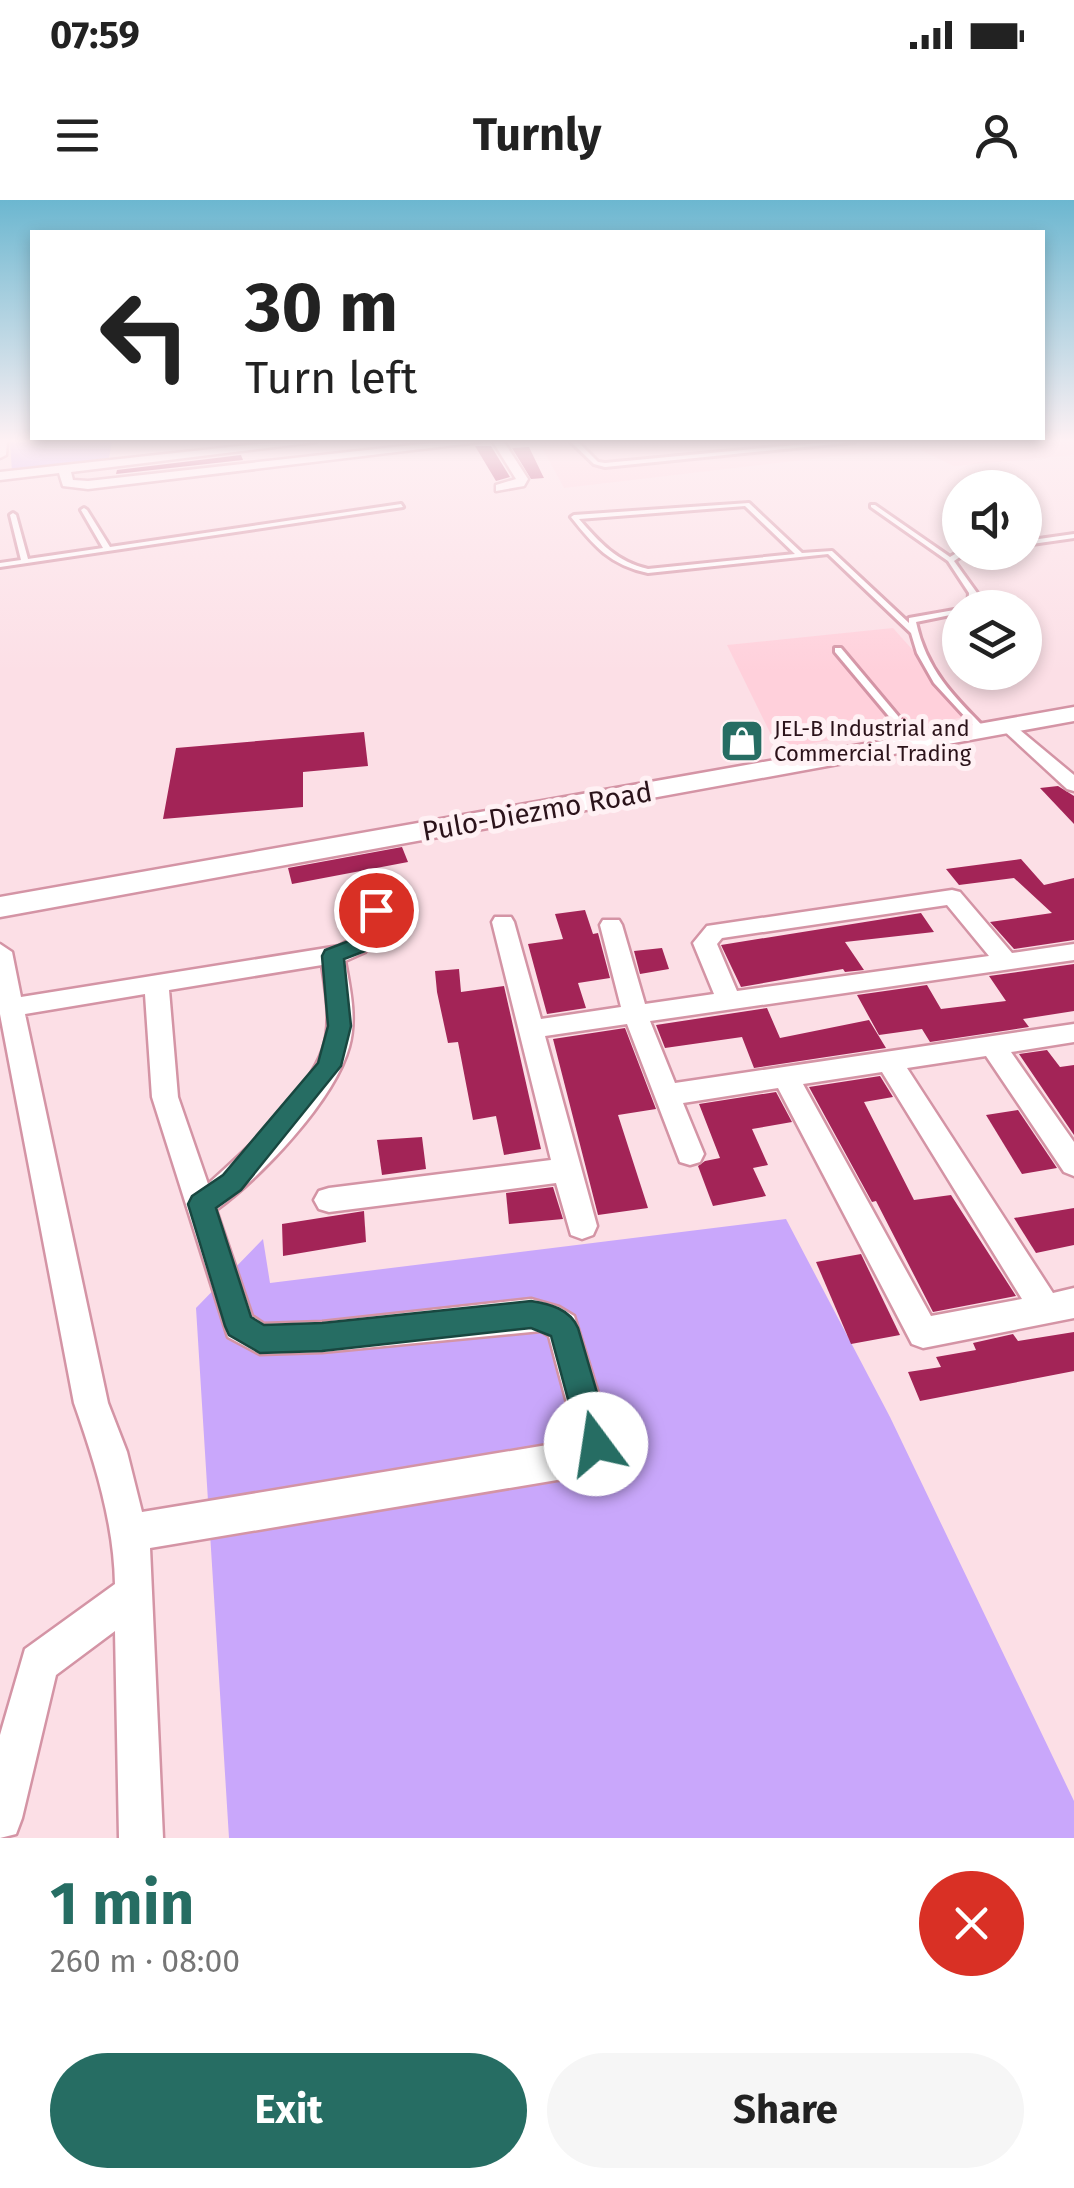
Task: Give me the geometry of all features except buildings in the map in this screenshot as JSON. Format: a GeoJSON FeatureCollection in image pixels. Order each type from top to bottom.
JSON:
{"type":"FeatureCollection","features":[{"type":"Feature","properties":{"kind":"main road","name":"Pulo-Diezmo Road"},"geometry":{"type":"LineString","coordinates":[[0,907],[1074,714]]}},
{"type":"Feature","properties":{"kind":"street"},"geometry":{"type":"LineString","coordinates":[[996,729],[1074,785]]}},
{"type":"Feature","properties":{"kind":"street"},"geometry":{"type":"LineString","coordinates":[[729,1002],[705,943],[715,932],[952,897],[1006,961]]}},
{"type":"Feature","properties":{"kind":"street"},"geometry":{"type":"LineString","coordinates":[[12,1007],[333,956],[357,946],[376,910]]}},
{"type":"Feature","properties":{"kind":"street"},"geometry":{"type":"LineString","coordinates":[[503,922],[582,1226]]}},
{"type":"Feature","properties":{"kind":"street"},"geometry":{"type":"LineString","coordinates":[[611,925],[636,1014],[690,1154]]}},
{"type":"Feature","properties":{"kind":"street"},"geometry":{"type":"LineString","coordinates":[[0,952],[90,1403],[109,1452],[133,1554],[142,1838]]}},
{"type":"Feature","properties":{"kind":"street"},"geometry":{"type":"LineString","coordinates":[[531,1029],[1074,952]]}},
{"type":"Feature","properties":{"kind":"street"},"geometry":{"type":"LineString","coordinates":[[202,1204],[232,1182],[329,1066],[340,1026],[333,956]]}},
{"type":"Feature","properties":{"kind":"street"},"geometry":{"type":"LineString","coordinates":[[128,1533],[576,1459],[589,1454],[596,1444],[564,1328],[548,1318],[531,1314],[322,1337],[260,1339],[239,1326],[164,1097],[156,984]]}},
{"type":"Feature","properties":{"kind":"street"},"geometry":{"type":"LineString","coordinates":[[666,1095],[1074,1033]]}},
{"type":"Feature","properties":{"kind":"street"},"geometry":{"type":"LineString","coordinates":[[992,1046],[1074,1164]]}},
{"type":"Feature","properties":{"kind":"street"},"geometry":{"type":"LineString","coordinates":[[785,1076],[923,1333],[1060,1306],[888,1061]]}},
{"type":"Feature","properties":{"kind":"street"},"geometry":{"type":"LineString","coordinates":[[328,1200],[568,1170]]}},
{"type":"Feature","properties":{"kind":"street"},"geometry":{"type":"LineString","coordinates":[[0,1818],[39,1663],[134,1594]]}},
{"type":"Feature","properties":{"kind":"lane"},"geometry":{"type":"LineString","coordinates":[[14,518],[24,561]]}},
{"type":"Feature","properties":{"kind":"lane"},"geometry":{"type":"LineString","coordinates":[[89,518],[106,548]]}},
{"type":"Feature","properties":{"kind":"lane"},"geometry":{"type":"LineString","coordinates":[[0,565],[313,518]]}},
{"type":"Feature","properties":{"kind":"lane"},"geometry":{"type":"LineString","coordinates":[[575,518],[606,556],[627,568],[648,571],[830,552],[914,632]]}},
{"type":"Feature","properties":{"kind":"lane"},"geometry":{"type":"LineString","coordinates":[[762,518],[800,555]]}},
{"type":"Feature","properties":{"kind":"lane"},"geometry":{"type":"LineString","coordinates":[[892,518],[942,554]]}},
{"type":"Feature","properties":{"kind":"lane"},"geometry":{"type":"LineString","coordinates":[[1042,541],[1074,536]]}},
{"type":"Feature","properties":{"kind":"lane"},"geometry":{"type":"LineString","coordinates":[[942,614],[912,620],[934,681],[996,729]]}},
{"type":"Feature","properties":{"kind":"lane"},"geometry":{"type":"LineString","coordinates":[[838,650],[916,743]]}},
{"type":"Feature","properties":{"kind":"shaded area"},"geometry":{"type":"Polygon","coordinates":[[[893,628],[942,683],[942,690],[949,690],[972,716],[778,749],[727,645],[893,628]]]}},
{"type":"Feature","properties":{"kind":"shaded area"},"geometry":{"type":"Polygon","coordinates":[[[786,1219],[890,1417],[1074,1801],[1074,1838],[229,1838],[196,1308],[263,1239],[270,1283],[786,1219]]]}},
{"type":"Feature","properties":{"kind":"place","name":"JEL-B Industrial and Commercial Trading"},"geometry":{"type":"Point","coordinates":[742,741]}},
{"type":"Feature","properties":{"kind":"route"},"geometry":{"type":"LineString","coordinates":[[376,910],[357,946],[333,956],[340,1026],[329,1066],[232,1182],[202,1204],[239,1326],[260,1339],[322,1337],[531,1314],[548,1318],[564,1328],[596,1444]]}}]}
